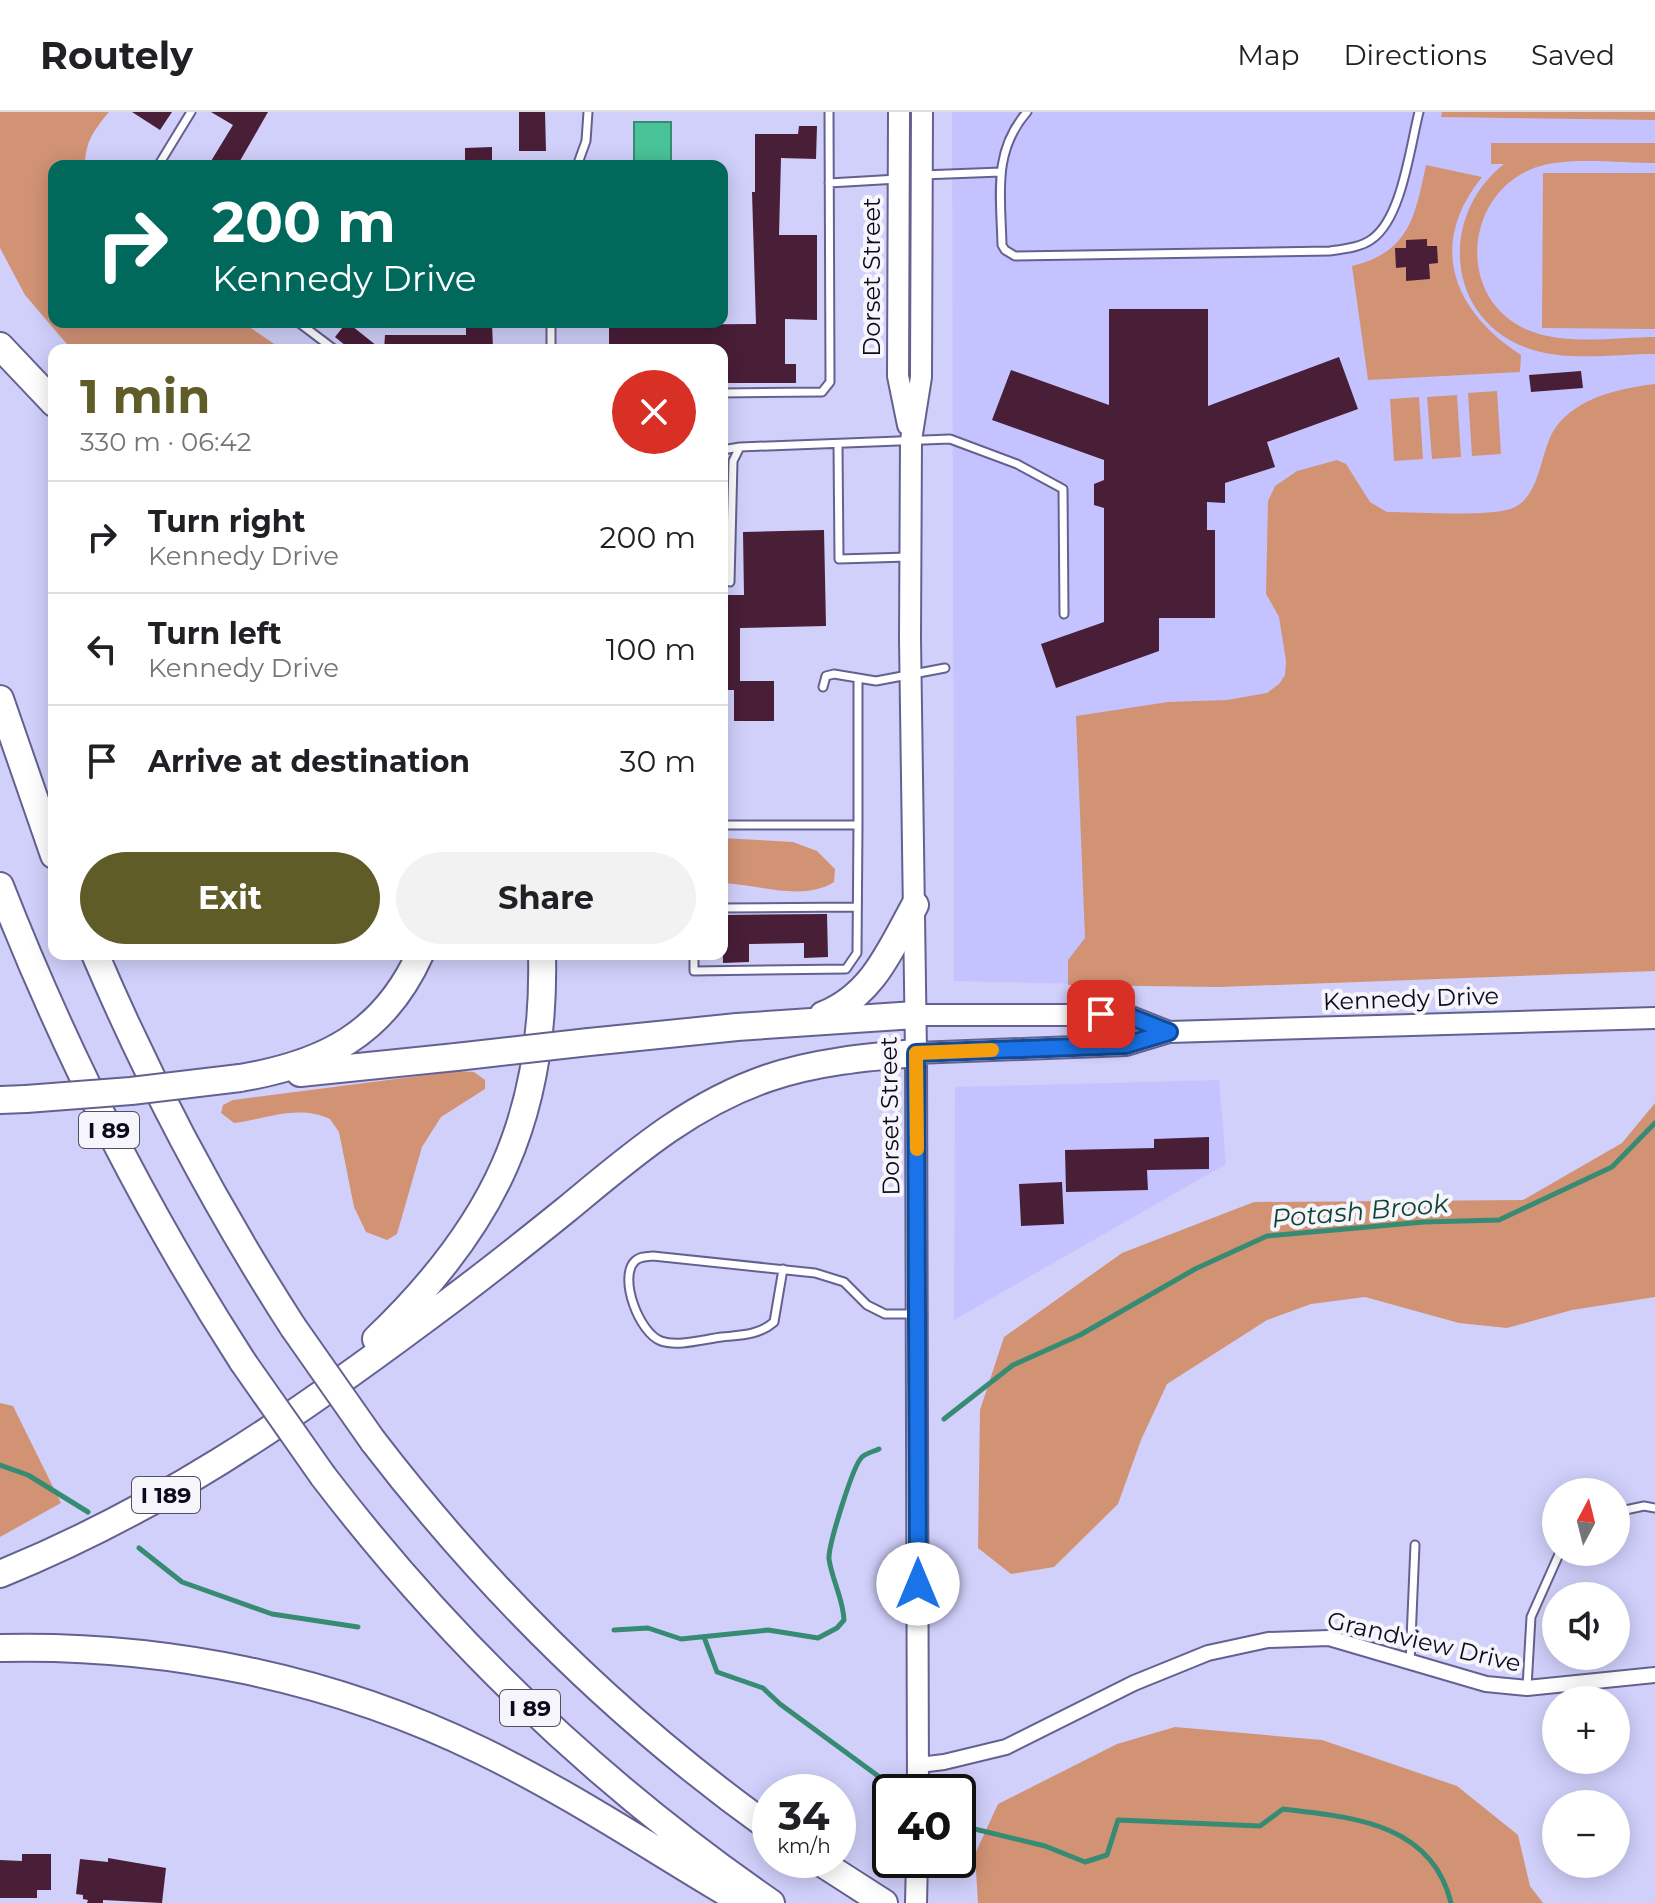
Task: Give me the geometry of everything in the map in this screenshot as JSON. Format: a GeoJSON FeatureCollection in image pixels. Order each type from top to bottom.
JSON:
{"type":"FeatureCollection","features":[{"type":"Feature","properties":{"kind":"highway"},"geometry":{"type":"LineString","coordinates":[[0,346],[48,397]]}},
{"type":"Feature","properties":{"kind":"highway"},"geometry":{"type":"LineString","coordinates":[[0,699],[48,838]]}},
{"type":"Feature","properties":{"kind":"highway","name":"I 89"},"geometry":{"type":"LineString","coordinates":[[0,886],[57,1022],[163,1230],[243,1362],[323,1476],[437,1613],[528,1706],[664,1825],[771,1903]]}},
{"type":"Feature","properties":{"kind":"highway"},"geometry":{"type":"LineString","coordinates":[[800,1022],[831,1012],[860,994],[875,977],[915,905]]}},
{"type":"Feature","properties":{"kind":"highway","name":"I 89"},"geometry":{"type":"LineString","coordinates":[[98,960],[154,1080],[211,1190],[293,1327],[373,1441],[463,1551],[550,1642],[666,1748],[752,1814]]}},
{"type":"Feature","properties":{"kind":"highway"},"geometry":{"type":"LineString","coordinates":[[110,960],[154,1080]]}},
{"type":"Feature","properties":{"kind":"highway"},"geometry":{"type":"LineString","coordinates":[[240,1078],[303,1064],[350,1041],[387,1007],[416,960]]}},
{"type":"Feature","properties":{"kind":"highway"},"geometry":{"type":"LineString","coordinates":[[319,1394],[410,1305],[447,1264],[475,1224],[496,1186],[512,1149],[529,1093],[542,1009],[542,960]]}},
{"type":"Feature","properties":{"kind":"highway"},"geometry":{"type":"LineString","coordinates":[[13,1100],[131,1091],[800,1022],[915,1015]]}},
{"type":"Feature","properties":{"kind":"highway"},"geometry":{"type":"LineString","coordinates":[[319,1394],[425,1319],[632,1154],[696,1111],[741,1089],[783,1074],[840,1061],[916,1053]]}},
{"type":"Feature","properties":{"kind":"highway","name":"I 189"},"geometry":{"type":"LineString","coordinates":[[0,1574],[82,1538],[167,1495],[241,1451],[319,1394]]}},
{"type":"Feature","properties":{"kind":"highway"},"geometry":{"type":"LineString","coordinates":[[0,1648],[77,1648],[175,1657],[283,1679],[362,1702],[484,1752],[580,1804],[744,1903]]}},
{"type":"Feature","properties":{"kind":"highway"},"geometry":{"type":"LineString","coordinates":[[845,1878],[884,1903]]}},
{"type":"Feature","properties":{"kind":"main road","name":"Dorset Street"},"geometry":{"type":"LineString","coordinates":[[899,112],[898,376],[911,440]]}},
{"type":"Feature","properties":{"kind":"main road","name":"Dorset Street"},"geometry":{"type":"LineString","coordinates":[[919,1774],[911,440],[921,377],[922,112]]}},
{"type":"Feature","properties":{"kind":"main road","name":"Kennedy Drive"},"geometry":{"type":"LineString","coordinates":[[915,1015],[1126,1015],[1169,1032]]}},
{"type":"Feature","properties":{"kind":"main road","name":"Kennedy Drive"},"geometry":{"type":"LineString","coordinates":[[916,1053],[1126,1045],[1169,1032],[1655,1018]]}},
{"type":"Feature","properties":{"kind":"main road"},"geometry":{"type":"LineString","coordinates":[[916,1903],[917,1878]]}},
{"type":"Feature","properties":{"kind":"street","name":"Grandview Drive"},"geometry":{"type":"LineString","coordinates":[[919,1765],[1006,1747],[1134,1683],[1208,1653],[1268,1640],[1329,1638],[1486,1684],[1527,1688],[1655,1675]]}},
{"type":"Feature","properties":{"kind":"lane"},"geometry":{"type":"LineString","coordinates":[[162,160],[191,112]]}},
{"type":"Feature","properties":{"kind":"lane"},"geometry":{"type":"LineString","coordinates":[[579,160],[586,141],[588,112]]}},
{"type":"Feature","properties":{"kind":"lane"},"geometry":{"type":"LineString","coordinates":[[728,393],[822,392],[830,382],[829,112]]}},
{"type":"Feature","properties":{"kind":"lane"},"geometry":{"type":"LineString","coordinates":[[1027,112],[1009,137],[1002,156],[1002,245],[1015,256],[1330,251],[1370,242],[1385,228],[1396,204],[1419,112]]}},
{"type":"Feature","properties":{"kind":"lane"},"geometry":{"type":"LineString","coordinates":[[829,183],[1001,172]]}},
{"type":"Feature","properties":{"kind":"lane"},"geometry":{"type":"LineString","coordinates":[[306,328],[327,344]]}},
{"type":"Feature","properties":{"kind":"lane"},"geometry":{"type":"LineString","coordinates":[[728,449],[950,439],[1017,464],[1063,489],[1064,614]]}},
{"type":"Feature","properties":{"kind":"lane"},"geometry":{"type":"LineString","coordinates":[[838,444],[839,559],[911,557]]}},
{"type":"Feature","properties":{"kind":"lane"},"geometry":{"type":"LineString","coordinates":[[730,582],[733,461],[740,447]]}},
{"type":"Feature","properties":{"kind":"lane"},"geometry":{"type":"LineString","coordinates":[[823,687],[826,676],[834,674],[858,681],[911,677],[945,668]]}},
{"type":"Feature","properties":{"kind":"lane"},"geometry":{"type":"LineString","coordinates":[[694,960],[694,971],[846,969],[857,953],[858,681]]}},
{"type":"Feature","properties":{"kind":"lane"},"geometry":{"type":"LineString","coordinates":[[728,825],[858,825]]}},
{"type":"Feature","properties":{"kind":"lane"},"geometry":{"type":"LineString","coordinates":[[728,908],[857,907]]}},
{"type":"Feature","properties":{"kind":"lane"},"geometry":{"type":"LineString","coordinates":[[783,1269],[774,1322],[764,1331],[684,1342],[661,1341],[647,1332],[637,1319],[629,1279],[632,1263],[639,1258],[653,1256],[783,1269],[815,1273],[844,1282],[867,1305],[885,1314],[918,1314]]}},
{"type":"Feature","properties":{"kind":"lane"},"geometry":{"type":"LineString","coordinates":[[1630,1509],[1644,1506],[1655,1508]]}},
{"type":"Feature","properties":{"kind":"lane"},"geometry":{"type":"LineString","coordinates":[[1410,1663],[1415,1545]]}},
{"type":"Feature","properties":{"kind":"lane"},"geometry":{"type":"LineString","coordinates":[[1527,1688],[1531,1617],[1554,1566]]}},
{"type":"Feature","properties":{"kind":"shaded area"},"geometry":{"type":"Polygon","coordinates":[[[0,112],[109,112],[91,137],[86,160],[48,160],[48,322],[25,295],[0,248],[0,112]]]}},
{"type":"Feature","properties":{"kind":"shaded area"},"geometry":{"type":"Polygon","coordinates":[[[952,112],[1655,112],[1655,687],[1219,987],[954,981],[952,112]]]}},
{"type":"Feature","properties":{"kind":"shaded area"},"geometry":{"type":"Polygon","coordinates":[[[1442,112],[1655,112],[1655,120],[1441,117],[1442,112]]]}},
{"type":"Feature","properties":{"kind":"shaded area"},"geometry":{"type":"Polygon","coordinates":[[[634,122],[671,122],[671,160],[634,160],[634,122]]]}},
{"type":"Feature","properties":{"kind":"shaded area"},"geometry":{"type":"Polygon","coordinates":[[[1491,143],[1655,143],[1655,163],[1561,162],[1534,168],[1510,181],[1493,200],[1482,223],[1477,248],[1480,273],[1489,296],[1505,316],[1528,330],[1558,338],[1591,340],[1655,337],[1655,354],[1573,356],[1542,352],[1500,334],[1480,314],[1467,290],[1460,264],[1461,237],[1469,210],[1483,185],[1504,164],[1491,164],[1491,143]]]}},
{"type":"Feature","properties":{"kind":"shaded area"},"geometry":{"type":"Polygon","coordinates":[[[1426,165],[1482,177],[1465,202],[1455,227],[1452,252],[1455,275],[1464,297],[1478,318],[1521,355],[1520,372],[1368,380],[1352,266],[1386,251],[1407,229],[1426,165]]]}},
{"type":"Feature","properties":{"kind":"shaded area"},"geometry":{"type":"Polygon","coordinates":[[[1543,173],[1655,173],[1655,329],[1542,328],[1543,173]]]}},
{"type":"Feature","properties":{"kind":"shaded area"},"geometry":{"type":"Polygon","coordinates":[[[53,328],[251,328],[274,344],[67,344],[53,328]]]}},
{"type":"Feature","properties":{"kind":"shaded area"},"geometry":{"type":"Polygon","coordinates":[[[1655,384],[1655,971],[1219,987],[1068,985],[1068,960],[1085,938],[1076,716],[1168,702],[1227,700],[1267,693],[1279,684],[1285,675],[1286,661],[1279,617],[1266,594],[1268,501],[1275,486],[1297,471],[1337,460],[1346,464],[1370,502],[1387,512],[1468,513],[1510,509],[1520,504],[1534,485],[1550,437],[1565,417],[1601,396],[1655,384]]]}},
{"type":"Feature","properties":{"kind":"shaded area"},"geometry":{"type":"Polygon","coordinates":[[[1497,391],[1501,454],[1472,456],[1468,393],[1497,391]]]}},
{"type":"Feature","properties":{"kind":"shaded area"},"geometry":{"type":"Polygon","coordinates":[[[1457,395],[1461,457],[1432,459],[1427,397],[1457,395]]]}},
{"type":"Feature","properties":{"kind":"shaded area"},"geometry":{"type":"Polygon","coordinates":[[[1419,397],[1423,459],[1394,461],[1390,399],[1419,397]]]}},
{"type":"Feature","properties":{"kind":"shaded area"},"geometry":{"type":"Polygon","coordinates":[[[728,838],[793,842],[817,851],[835,869],[834,882],[808,891],[728,883],[728,838]]]}},
{"type":"Feature","properties":{"kind":"shaded area"},"geometry":{"type":"Polygon","coordinates":[[[458,1071],[474,1072],[485,1080],[485,1089],[441,1117],[422,1147],[397,1234],[387,1240],[366,1232],[354,1207],[339,1132],[330,1119],[294,1113],[234,1123],[221,1113],[223,1105],[233,1100],[458,1071]]]}},
{"type":"Feature","properties":{"kind":"shaded area"},"geometry":{"type":"Polygon","coordinates":[[[1219,1080],[1226,1164],[954,1320],[955,1087],[1219,1080]]]}},
{"type":"Feature","properties":{"kind":"shaded area"},"geometry":{"type":"Polygon","coordinates":[[[1655,1103],[1655,1297],[1572,1310],[1507,1328],[1459,1323],[1365,1297],[1311,1304],[1267,1320],[1167,1384],[1141,1440],[1118,1504],[1054,1567],[1011,1574],[978,1548],[980,1410],[1004,1337],[1122,1253],[1254,1202],[1523,1200],[1622,1143],[1655,1103]]]}},
{"type":"Feature","properties":{"kind":"shaded area"},"geometry":{"type":"Polygon","coordinates":[[[0,1403],[13,1406],[61,1503],[0,1537],[0,1403]]]}},
{"type":"Feature","properties":{"kind":"shaded area"},"geometry":{"type":"Polygon","coordinates":[[[1175,1727],[1322,1740],[1457,1786],[1518,1835],[1530,1886],[1543,1903],[978,1903],[976,1852],[998,1804],[1117,1744],[1175,1727]]]}},
{"type":"Feature","properties":{"kind":"building"},"geometry":{"type":"Polygon","coordinates":[[[132,112],[172,112],[160,130],[132,112]]]}},
{"type":"Feature","properties":{"kind":"building"},"geometry":{"type":"Polygon","coordinates":[[[211,112],[268,112],[240,160],[212,160],[233,125],[211,112]]]}},
{"type":"Feature","properties":{"kind":"building"},"geometry":{"type":"Polygon","coordinates":[[[519,112],[545,112],[546,151],[519,151],[519,112]]]}},
{"type":"Feature","properties":{"kind":"building"},"geometry":{"type":"Polygon","coordinates":[[[799,126],[817,126],[816,159],[781,158],[779,235],[817,235],[817,320],[785,319],[785,364],[796,364],[796,383],[728,383],[728,344],[609,344],[609,328],[728,328],[728,324],[756,324],[752,192],[755,192],[755,134],[798,134],[799,126]]]}},
{"type":"Feature","properties":{"kind":"building"},"geometry":{"type":"Polygon","coordinates":[[[492,147],[492,160],[465,160],[465,148],[492,147]]]}},
{"type":"Feature","properties":{"kind":"building"},"geometry":{"type":"Polygon","coordinates":[[[1427,239],[1427,246],[1437,246],[1438,263],[1429,264],[1430,279],[1406,281],[1406,267],[1396,268],[1395,248],[1406,248],[1406,240],[1427,239]]]}},
{"type":"Feature","properties":{"kind":"building"},"geometry":{"type":"Polygon","coordinates":[[[1109,309],[1208,309],[1208,406],[1339,357],[1358,409],[1267,442],[1275,467],[1225,483],[1225,503],[1207,502],[1207,530],[1215,530],[1215,618],[1159,618],[1159,651],[1056,688],[1041,644],[1104,622],[1104,508],[1094,505],[1094,484],[1104,480],[1104,460],[992,420],[1011,370],[1109,405],[1109,309]]]}},
{"type":"Feature","properties":{"kind":"building"},"geometry":{"type":"Polygon","coordinates":[[[342,328],[354,328],[374,344],[344,344],[335,337],[342,328]]]}},
{"type":"Feature","properties":{"kind":"building"},"geometry":{"type":"Polygon","coordinates":[[[466,328],[492,328],[493,344],[384,344],[385,335],[466,335],[466,328]]]}},
{"type":"Feature","properties":{"kind":"building"},"geometry":{"type":"Polygon","coordinates":[[[1581,371],[1583,388],[1531,392],[1529,375],[1581,371]]]}},
{"type":"Feature","properties":{"kind":"building"},"geometry":{"type":"Polygon","coordinates":[[[824,530],[826,626],[740,628],[740,681],[774,681],[774,721],[734,721],[734,690],[728,690],[728,595],[744,595],[743,532],[824,530]]]}},
{"type":"Feature","properties":{"kind":"building"},"geometry":{"type":"Polygon","coordinates":[[[827,914],[828,957],[804,958],[804,943],[749,944],[749,962],[723,963],[723,960],[728,960],[728,915],[827,914]]]}},
{"type":"Feature","properties":{"kind":"building"},"geometry":{"type":"Polygon","coordinates":[[[1209,1137],[1209,1169],[1147,1170],[1148,1190],[1066,1192],[1065,1150],[1154,1148],[1154,1139],[1209,1137]]]}},
{"type":"Feature","properties":{"kind":"building"},"geometry":{"type":"Polygon","coordinates":[[[1062,1182],[1064,1224],[1021,1226],[1019,1184],[1062,1182]]]}},
{"type":"Feature","properties":{"kind":"building"},"geometry":{"type":"Polygon","coordinates":[[[22,1854],[51,1854],[51,1890],[37,1890],[37,1898],[0,1898],[0,1860],[22,1861],[22,1854]]]}},
{"type":"Feature","properties":{"kind":"building"},"geometry":{"type":"Polygon","coordinates":[[[108,1858],[166,1868],[162,1903],[103,1900],[103,1903],[87,1903],[83,1895],[76,1894],[80,1859],[108,1862],[108,1858]]]}},
{"type":"Feature","properties":{"kind":"waterway","name":"Potash Brook"},"geometry":{"type":"LineString","coordinates":[[944,1419],[1013,1365],[1080,1335],[1195,1269],[1267,1236],[1424,1222],[1499,1220],[1612,1167],[1655,1123]]}},
{"type":"Feature","properties":{"kind":"waterway","name":"Potash Brook"},"geometry":{"type":"LineString","coordinates":[[614,1630],[648,1628],[681,1639],[768,1630],[818,1638],[837,1628],[844,1620],[829,1559],[832,1539],[858,1463],[864,1456],[879,1449]]}},
{"type":"Feature","properties":{"kind":"waterway","name":"Potash Brook"},"geometry":{"type":"LineString","coordinates":[[0,1465],[28,1475],[88,1512]]}},
{"type":"Feature","properties":{"kind":"waterway","name":"Potash Brook"},"geometry":{"type":"LineString","coordinates":[[139,1548],[182,1582],[272,1614],[358,1627]]}},
{"type":"Feature","properties":{"kind":"waterway"},"geometry":{"type":"LineString","coordinates":[[704,1637],[717,1672],[763,1688],[875,1774]]}},
{"type":"Feature","properties":{"kind":"waterway"},"geometry":{"type":"LineString","coordinates":[[976,1829],[1045,1846],[1085,1862],[1107,1855],[1118,1820],[1260,1826],[1283,1809],[1336,1816],[1386,1829],[1408,1840],[1426,1856],[1441,1876],[1451,1903]]}},
{"type":"Feature","properties":{"kind":"slow traffic"},"geometry":{"type":"LineString","coordinates":[[917,1149],[916,1053],[992,1050]]}},
{"type":"Feature","properties":{"kind":"route"},"geometry":{"type":"LineString","coordinates":[[918,1584],[916,1053],[1126,1045],[1169,1032],[1126,1015],[1101,1014]]}}]}
